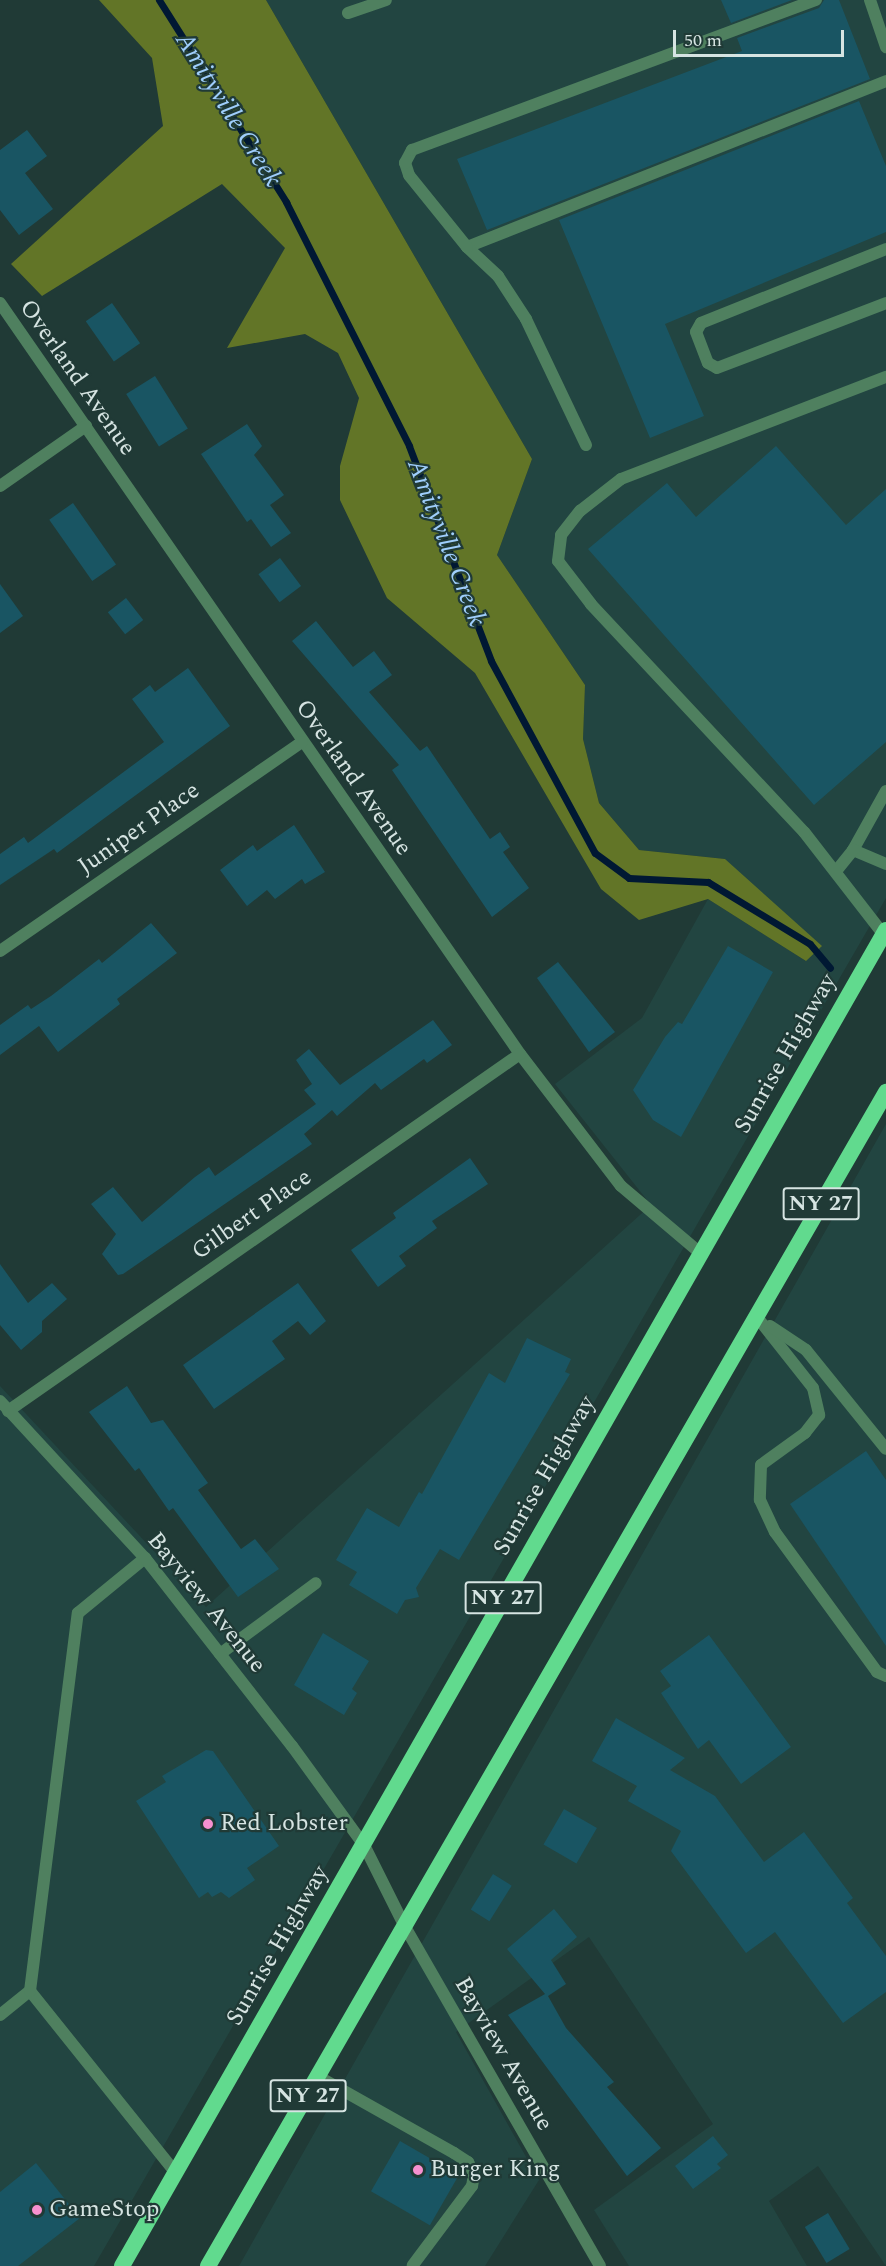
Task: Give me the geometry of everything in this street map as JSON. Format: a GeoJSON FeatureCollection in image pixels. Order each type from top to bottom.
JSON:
{"type":"FeatureCollection","features":[{"type":"Feature","properties":{"kind":"highway","name":"Sunrise Highway"},"geometry":{"type":"LineString","coordinates":[[122,2266],[364,1845],[699,1252],[885,933]]}},
{"type":"Feature","properties":{"kind":"highway","name":"NY 27"},"geometry":{"type":"LineString","coordinates":[[208,2266],[886,1092]]}},
{"type":"Feature","properties":{"kind":"street"},"geometry":{"type":"LineString","coordinates":[[348,13],[386,0]]}},
{"type":"Feature","properties":{"kind":"street"},"geometry":{"type":"LineString","coordinates":[[586,444],[526,319],[498,276],[467,247],[409,175],[405,163],[412,150],[816,0]]}},
{"type":"Feature","properties":{"kind":"street"},"geometry":{"type":"LineString","coordinates":[[870,0],[886,47]]}},
{"type":"Feature","properties":{"kind":"street"},"geometry":{"type":"LineString","coordinates":[[467,247],[886,81]]}},
{"type":"Feature","properties":{"kind":"street"},"geometry":{"type":"LineString","coordinates":[[886,249],[701,323],[696,332],[708,363],[717,368],[886,303]]}},
{"type":"Feature","properties":{"kind":"street","name":"Overland Avenue"},"geometry":{"type":"LineString","coordinates":[[0,303],[520,1054],[621,1186],[699,1252]]}},
{"type":"Feature","properties":{"kind":"street"},"geometry":{"type":"LineString","coordinates":[[885,933],[837,870],[741,761],[591,604],[558,561],[561,535],[567,527],[621,479],[886,377]]}},
{"type":"Feature","properties":{"kind":"street"},"geometry":{"type":"LineString","coordinates":[[0,486],[86,426]]}},
{"type":"Feature","properties":{"kind":"street","name":"Juniper Place"},"geometry":{"type":"LineString","coordinates":[[0,951],[302,742]]}},
{"type":"Feature","properties":{"kind":"street"},"geometry":{"type":"LineString","coordinates":[[837,870],[853,850],[886,792]]}},
{"type":"Feature","properties":{"kind":"street"},"geometry":{"type":"LineString","coordinates":[[853,850],[886,864]]}},
{"type":"Feature","properties":{"kind":"street","name":"Gilbert Place"},"geometry":{"type":"LineString","coordinates":[[8,1411],[520,1054]]}},
{"type":"Feature","properties":{"kind":"street"},"geometry":{"type":"LineString","coordinates":[[757,1317],[806,1350],[886,1449]]}},
{"type":"Feature","properties":{"kind":"street"},"geometry":{"type":"LineString","coordinates":[[757,1317],[813,1388],[819,1415],[806,1433],[761,1466],[760,1500],[774,1532],[877,1672],[886,1676]]}},
{"type":"Feature","properties":{"kind":"street","name":"Bayview Avenue"},"geometry":{"type":"LineString","coordinates":[[0,1401],[145,1558],[364,1845],[404,1925],[600,2266]]}},
{"type":"Feature","properties":{"kind":"street"},"geometry":{"type":"LineString","coordinates":[[0,2015],[30,1991],[78,1613],[145,1558]]}},
{"type":"Feature","properties":{"kind":"street"},"geometry":{"type":"LineString","coordinates":[[220,1654],[316,1583]]}},
{"type":"Feature","properties":{"kind":"street"},"geometry":{"type":"LineString","coordinates":[[30,1991],[176,2172]]}},
{"type":"Feature","properties":{"kind":"street"},"geometry":{"type":"LineString","coordinates":[[319,2077],[454,2153],[468,2162],[474,2174],[472,2186],[413,2265]]}},
{"type":"Feature","properties":{"kind":"shaded area"},"geometry":{"type":"Polygon","coordinates":[[[266,0],[886,0],[886,898],[94,2266],[0,2266],[0,1386],[206,1607],[651,1205],[555,1084],[642,1018],[708,899],[806,961],[725,859],[639,850],[599,803],[583,739],[585,685],[497,555],[532,459],[266,0]]]}},
{"type":"Feature","properties":{"kind":"shaded area"},"geometry":{"type":"Polygon","coordinates":[[[886,1124],[886,2266],[818,2166],[769,2201],[807,2266],[629,2266],[594,2210],[713,2124],[589,1937],[456,2032],[539,2180],[485,2266],[239,2266],[886,1124]]]}},
{"type":"Feature","properties":{"kind":"green space"},"geometry":{"type":"Polygon","coordinates":[[[99,0],[266,0],[532,459],[497,555],[585,685],[583,739],[599,803],[639,850],[725,859],[822,946],[806,961],[708,899],[639,920],[601,889],[475,673],[387,598],[340,500],[340,466],[359,398],[338,353],[305,334],[227,348],[285,248],[222,184],[42,296],[11,264],[163,126],[152,58],[99,0]]]}},
{"type":"Feature","properties":{"kind":"building"},"geometry":{"type":"Polygon","coordinates":[[[721,0],[792,0],[731,23],[721,0]]]}},
{"type":"Feature","properties":{"kind":"building"},"geometry":{"type":"Polygon","coordinates":[[[824,0],[839,0],[870,79],[487,230],[457,159],[742,51],[737,38],[819,8],[824,0]]]}},
{"type":"Feature","properties":{"kind":"building"},"geometry":{"type":"Polygon","coordinates":[[[859,101],[886,166],[886,232],[665,324],[704,416],[650,438],[559,220],[859,101]]]}},
{"type":"Feature","properties":{"kind":"building"},"geometry":{"type":"Polygon","coordinates":[[[27,130],[47,156],[25,173],[53,209],[19,235],[0,210],[0,150],[27,130]]]}},
{"type":"Feature","properties":{"kind":"building"},"geometry":{"type":"Polygon","coordinates":[[[112,303],[140,343],[114,361],[86,321],[112,303]]]}},
{"type":"Feature","properties":{"kind":"building"},"geometry":{"type":"Polygon","coordinates":[[[155,376],[188,429],[159,447],[126,394],[155,376]]]}},
{"type":"Feature","properties":{"kind":"building"},"geometry":{"type":"Polygon","coordinates":[[[247,424],[262,446],[254,455],[284,495],[270,505],[291,533],[271,547],[251,519],[247,522],[201,454],[247,424]]]}},
{"type":"Feature","properties":{"kind":"building"},"geometry":{"type":"Polygon","coordinates":[[[776,446],[846,525],[886,489],[886,742],[814,805],[588,549],[667,483],[696,517],[776,446]]]}},
{"type":"Feature","properties":{"kind":"building"},"geometry":{"type":"Polygon","coordinates":[[[73,503],[116,564],[92,581],[49,520],[73,503]]]}},
{"type":"Feature","properties":{"kind":"building"},"geometry":{"type":"Polygon","coordinates":[[[280,558],[301,586],[280,602],[258,574],[280,558]]]}},
{"type":"Feature","properties":{"kind":"building"},"geometry":{"type":"Polygon","coordinates":[[[0,584],[23,616],[0,633],[0,584]]]}},
{"type":"Feature","properties":{"kind":"building"},"geometry":{"type":"Polygon","coordinates":[[[126,598],[143,620],[125,634],[108,612],[126,598]]]}},
{"type":"Feature","properties":{"kind":"building"},"geometry":{"type":"Polygon","coordinates":[[[316,621],[353,667],[374,651],[392,675],[369,692],[420,751],[427,746],[490,839],[500,832],[510,847],[503,852],[529,888],[492,917],[392,770],[399,765],[292,641],[316,621]]]}},
{"type":"Feature","properties":{"kind":"building"},"geometry":{"type":"Polygon","coordinates":[[[188,668],[230,726],[57,853],[54,849],[0,885],[0,854],[24,837],[28,843],[164,742],[132,699],[150,685],[155,692],[188,668]]]}},
{"type":"Feature","properties":{"kind":"building"},"geometry":{"type":"Polygon","coordinates":[[[294,825],[325,872],[305,884],[302,879],[275,899],[267,890],[247,906],[220,870],[253,845],[257,851],[294,825]]]}},
{"type":"Feature","properties":{"kind":"building"},"geometry":{"type":"Polygon","coordinates":[[[151,923],[177,953],[117,999],[120,1004],[58,1052],[39,1026],[0,1055],[0,1025],[28,1005],[31,1009],[51,996],[99,959],[102,963],[151,923]]]}},
{"type":"Feature","properties":{"kind":"building"},"geometry":{"type":"Polygon","coordinates":[[[728,946],[773,972],[681,1137],[653,1120],[633,1090],[665,1037],[678,1022],[682,1024],[728,946]]]}},
{"type":"Feature","properties":{"kind":"building"},"geometry":{"type":"Polygon","coordinates":[[[558,962],[615,1032],[589,1052],[537,978],[558,962]]]}},
{"type":"Feature","properties":{"kind":"building"},"geometry":{"type":"Polygon","coordinates":[[[433,1020],[452,1045],[427,1063],[424,1059],[381,1090],[375,1083],[337,1116],[332,1110],[304,1134],[312,1144],[123,1274],[118,1275],[102,1254],[116,1234],[91,1204],[113,1187],[142,1222],[209,1167],[215,1176],[316,1104],[304,1090],[312,1084],[296,1060],[309,1049],[340,1085],[433,1020]]]}},
{"type":"Feature","properties":{"kind":"building"},"geometry":{"type":"Polygon","coordinates":[[[470,1158],[488,1184],[432,1221],[437,1228],[399,1256],[406,1266],[378,1287],[351,1250],[396,1218],[393,1213],[470,1158]]]}},
{"type":"Feature","properties":{"kind":"building"},"geometry":{"type":"Polygon","coordinates":[[[0,1264],[28,1303],[52,1283],[67,1299],[42,1321],[42,1332],[21,1350],[0,1325],[0,1264]]]}},
{"type":"Feature","properties":{"kind":"building"},"geometry":{"type":"Polygon","coordinates":[[[298,1283],[326,1321],[310,1335],[298,1321],[272,1341],[285,1359],[214,1409],[183,1365],[298,1283]]]}},
{"type":"Feature","properties":{"kind":"building"},"geometry":{"type":"Polygon","coordinates":[[[527,1338],[571,1359],[565,1372],[570,1374],[459,1560],[440,1549],[416,1588],[419,1597],[405,1600],[397,1614],[349,1585],[357,1572],[336,1560],[367,1508],[399,1527],[419,1492],[422,1494],[489,1373],[505,1383],[527,1338]]]}},
{"type":"Feature","properties":{"kind":"building"},"geometry":{"type":"Polygon","coordinates":[[[127,1386],[151,1423],[163,1420],[208,1483],[198,1490],[241,1549],[255,1539],[279,1569],[238,1597],[173,1508],[169,1511],[139,1468],[135,1471],[89,1412],[127,1386]]]}},
{"type":"Feature","properties":{"kind":"building"},"geometry":{"type":"Polygon","coordinates":[[[866,1451],[886,1480],[886,1646],[790,1504],[866,1451]]]}},
{"type":"Feature","properties":{"kind":"building"},"geometry":{"type":"Polygon","coordinates":[[[323,1633],[369,1661],[352,1689],[357,1693],[344,1715],[294,1685],[323,1633]]]}},
{"type":"Feature","properties":{"kind":"building"},"geometry":{"type":"Polygon","coordinates":[[[709,1635],[791,1747],[741,1784],[709,1740],[698,1749],[661,1693],[671,1686],[660,1671],[709,1635]]]}},
{"type":"Feature","properties":{"kind":"building"},"geometry":{"type":"Polygon","coordinates":[[[616,1718],[685,1758],[670,1770],[715,1796],[764,1862],[804,1832],[853,1898],[847,1903],[886,1956],[886,1992],[843,2023],[775,1932],[746,1953],[671,1851],[681,1831],[628,1801],[637,1786],[592,1761],[616,1718]]]}},
{"type":"Feature","properties":{"kind":"building","name":"Red Lobster"},"geometry":{"type":"Polygon","coordinates":[[[206,1750],[213,1751],[279,1846],[247,1868],[255,1880],[229,1898],[221,1892],[212,1897],[208,1892],[199,1898],[136,1801],[166,1782],[162,1776],[206,1750]]]}},
{"type":"Feature","properties":{"kind":"building"},"geometry":{"type":"Polygon","coordinates":[[[564,1809],[597,1828],[576,1864],[544,1845],[564,1809]]]}},
{"type":"Feature","properties":{"kind":"building"},"geometry":{"type":"Polygon","coordinates":[[[493,1874],[512,1886],[489,1921],[471,1910],[493,1874]]]}},
{"type":"Feature","properties":{"kind":"building"},"geometry":{"type":"Polygon","coordinates":[[[554,1909],[577,1937],[551,1960],[566,1984],[548,1996],[566,2028],[614,2082],[607,2087],[661,2148],[627,2176],[508,2015],[545,1994],[507,1949],[554,1909]]]}},
{"type":"Feature","properties":{"kind":"building"},"geometry":{"type":"Polygon","coordinates":[[[713,2136],[728,2155],[717,2164],[721,2168],[693,2189],[675,2166],[713,2136]]]}},
{"type":"Feature","properties":{"kind":"building"},"geometry":{"type":"Polygon","coordinates":[[[400,2141],[459,2175],[430,2225],[371,2191],[400,2141]]]}},
{"type":"Feature","properties":{"kind":"building","name":"GameStop"},"geometry":{"type":"Polygon","coordinates":[[[36,2163],[80,2218],[18,2266],[0,2266],[0,2192],[36,2163]]]}},
{"type":"Feature","properties":{"kind":"building"},"geometry":{"type":"Polygon","coordinates":[[[828,2213],[850,2249],[826,2263],[805,2227],[828,2213]]]}},
{"type":"Feature","properties":{"kind":"waterway","name":"Amityville Creek"},"geometry":{"type":"LineString","coordinates":[[159,0],[286,202],[409,446],[491,661],[595,853],[629,878],[708,882],[810,944],[830,968]]}},
{"type":"Feature","properties":{"kind":"place","name":"Red Lobster"},"geometry":{"type":"Point","coordinates":[208,1824]}},
{"type":"Feature","properties":{"kind":"place","name":"Burger King"},"geometry":{"type":"Point","coordinates":[418,2170]}},
{"type":"Feature","properties":{"kind":"place","name":"GameStop"},"geometry":{"type":"Point","coordinates":[37,2210]}}]}
